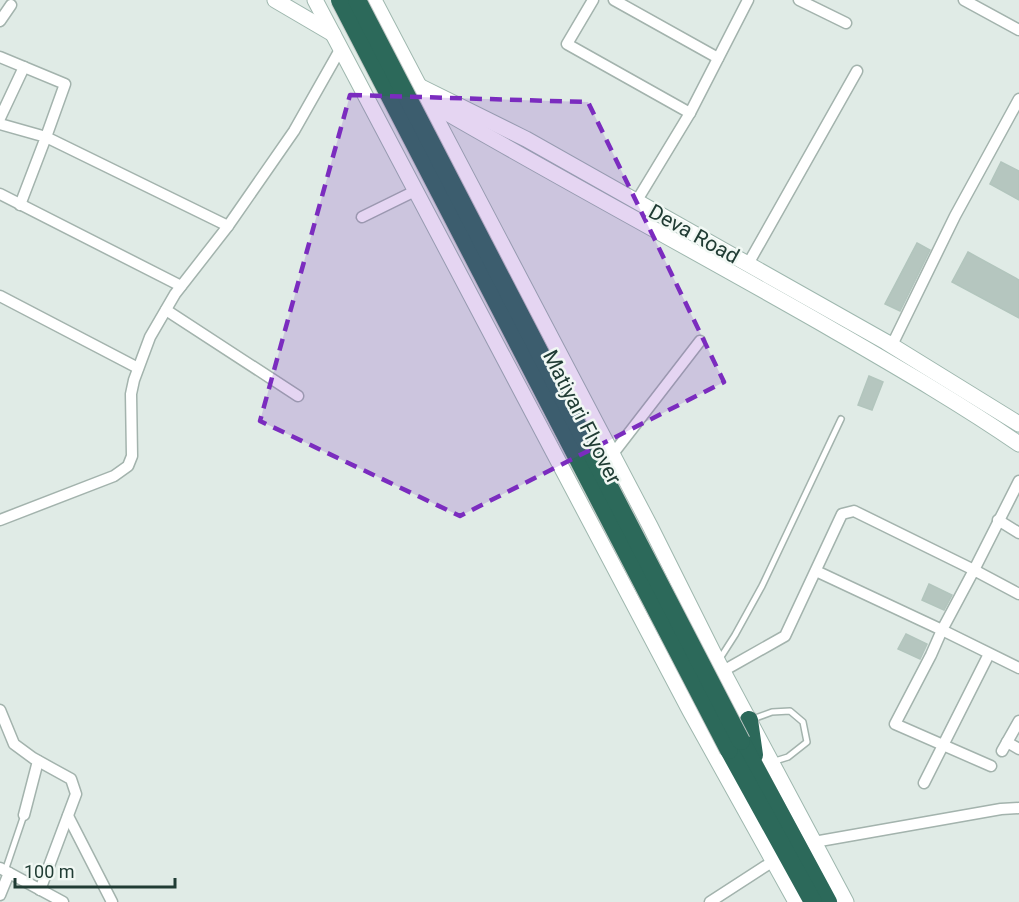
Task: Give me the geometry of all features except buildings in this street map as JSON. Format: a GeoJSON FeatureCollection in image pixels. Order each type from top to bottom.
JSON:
{"type":"FeatureCollection","features":[{"type":"Feature","properties":{"kind":"highway","name":"Matiyari Flyover"},"geometry":{"type":"LineString","coordinates":[[340,0],[735,745],[764,766],[828,902]]}},
{"type":"Feature","properties":{"kind":"highway","name":"Matiyari Flyover"},"geometry":{"type":"LineString","coordinates":[[357,0],[735,745],[780,857],[805,898]]}},
{"type":"Feature","properties":{"kind":"highway"},"geometry":{"type":"LineString","coordinates":[[749,720],[764,766]]}},
{"type":"Feature","properties":{"kind":"highway"},"geometry":{"type":"LineString","coordinates":[[783,877],[805,898]]}},
{"type":"Feature","properties":{"kind":"street"},"geometry":{"type":"LineString","coordinates":[[275,0],[333,34]]}},
{"type":"Feature","properties":{"kind":"street"},"geometry":{"type":"LineString","coordinates":[[315,0],[690,711],[780,857],[783,877]]}},
{"type":"Feature","properties":{"kind":"street"},"geometry":{"type":"LineString","coordinates":[[374,0],[749,720]]}},
{"type":"Feature","properties":{"kind":"street"},"geometry":{"type":"LineString","coordinates":[[593,0],[567,44],[690,113]]}},
{"type":"Feature","properties":{"kind":"street"},"geometry":{"type":"LineString","coordinates":[[614,0],[718,58]]}},
{"type":"Feature","properties":{"kind":"street"},"geometry":{"type":"LineString","coordinates":[[636,202],[690,113],[748,0]]}},
{"type":"Feature","properties":{"kind":"street"},"geometry":{"type":"LineString","coordinates":[[799,0],[846,23]]}},
{"type":"Feature","properties":{"kind":"street"},"geometry":{"type":"LineString","coordinates":[[964,0],[1019,30]]}},
{"type":"Feature","properties":{"kind":"street"},"geometry":{"type":"LineString","coordinates":[[0,21],[9,2]]}},
{"type":"Feature","properties":{"kind":"street"},"geometry":{"type":"LineString","coordinates":[[0,520],[114,476],[128,466],[132,456],[133,442],[131,394],[150,337],[181,286],[228,226],[294,131],[341,48]]}},
{"type":"Feature","properties":{"kind":"street"},"geometry":{"type":"LineString","coordinates":[[0,57],[65,84],[20,205]]}},
{"type":"Feature","properties":{"kind":"street"},"geometry":{"type":"LineString","coordinates":[[0,118],[24,67]]}},
{"type":"Feature","properties":{"kind":"street"},"geometry":{"type":"LineString","coordinates":[[748,264],[857,71]]}},
{"type":"Feature","properties":{"kind":"street","name":"Deva Road"},"geometry":{"type":"LineString","coordinates":[[355,73],[419,85],[526,139],[892,345],[1019,424]]}},
{"type":"Feature","properties":{"kind":"street","name":"Deva Road"},"geometry":{"type":"LineString","coordinates":[[365,91],[429,105],[710,259],[898,368],[1019,444]]}},
{"type":"Feature","properties":{"kind":"street"},"geometry":{"type":"LineString","coordinates":[[892,345],[955,216],[1019,99]]}},
{"type":"Feature","properties":{"kind":"street"},"geometry":{"type":"LineString","coordinates":[[0,124],[46,137],[228,226]]}},
{"type":"Feature","properties":{"kind":"street"},"geometry":{"type":"LineString","coordinates":[[362,217],[415,191]]}},
{"type":"Feature","properties":{"kind":"street"},"geometry":{"type":"LineString","coordinates":[[0,194],[181,286]]}},
{"type":"Feature","properties":{"kind":"street"},"geometry":{"type":"LineString","coordinates":[[0,296],[138,368]]}},
{"type":"Feature","properties":{"kind":"street"},"geometry":{"type":"LineString","coordinates":[[166,310],[298,396]]}},
{"type":"Feature","properties":{"kind":"street"},"geometry":{"type":"LineString","coordinates":[[612,455],[700,341]]}},
{"type":"Feature","properties":{"kind":"street"},"geometry":{"type":"LineString","coordinates":[[991,766],[895,724],[1019,481]]}},
{"type":"Feature","properties":{"kind":"street"},"geometry":{"type":"LineString","coordinates":[[720,666],[785,636],[842,514],[854,511],[1019,594]]}},
{"type":"Feature","properties":{"kind":"street"},"geometry":{"type":"LineString","coordinates":[[998,520],[1019,533]]}},
{"type":"Feature","properties":{"kind":"street"},"geometry":{"type":"LineString","coordinates":[[816,571],[1019,668]]}},
{"type":"Feature","properties":{"kind":"street"},"geometry":{"type":"LineString","coordinates":[[924,783],[989,654]]}},
{"type":"Feature","properties":{"kind":"street"},"geometry":{"type":"LineString","coordinates":[[0,710],[14,744],[38,761],[71,779],[76,794],[40,890]]}},
{"type":"Feature","properties":{"kind":"street"},"geometry":{"type":"LineString","coordinates":[[1019,721],[1005,747],[1019,749]]}},
{"type":"Feature","properties":{"kind":"street"},"geometry":{"type":"LineString","coordinates":[[24,815],[38,761]]}},
{"type":"Feature","properties":{"kind":"street"},"geometry":{"type":"LineString","coordinates":[[764,766],[814,843],[846,902]]}},
{"type":"Feature","properties":{"kind":"street"},"geometry":{"type":"LineString","coordinates":[[814,843],[1001,809],[1019,808]]}},
{"type":"Feature","properties":{"kind":"street"},"geometry":{"type":"LineString","coordinates":[[68,816],[112,902]]}},
{"type":"Feature","properties":{"kind":"street"},"geometry":{"type":"LineString","coordinates":[[710,902],[780,857]]}},
{"type":"Feature","properties":{"kind":"street"},"geometry":{"type":"LineString","coordinates":[[0,895],[5,871],[63,902]]}},
{"type":"Feature","properties":{"kind":"lane"},"geometry":{"type":"LineString","coordinates":[[720,666],[762,586],[841,419]]}},
{"type":"Feature","properties":{"kind":"lane"},"geometry":{"type":"LineString","coordinates":[[749,720],[772,712],[790,711],[803,722],[807,742],[788,757],[764,766]]}},
{"type":"Feature","properties":{"kind":"lane"},"geometry":{"type":"LineString","coordinates":[[5,871],[24,815]]}},
{"type":"Feature","properties":{"kind":"highlighted area"},"geometry":{"type":"Polygon","coordinates":[[[350,95],[588,102],[724,382],[460,516],[260,421],[350,95]]]}}]}
